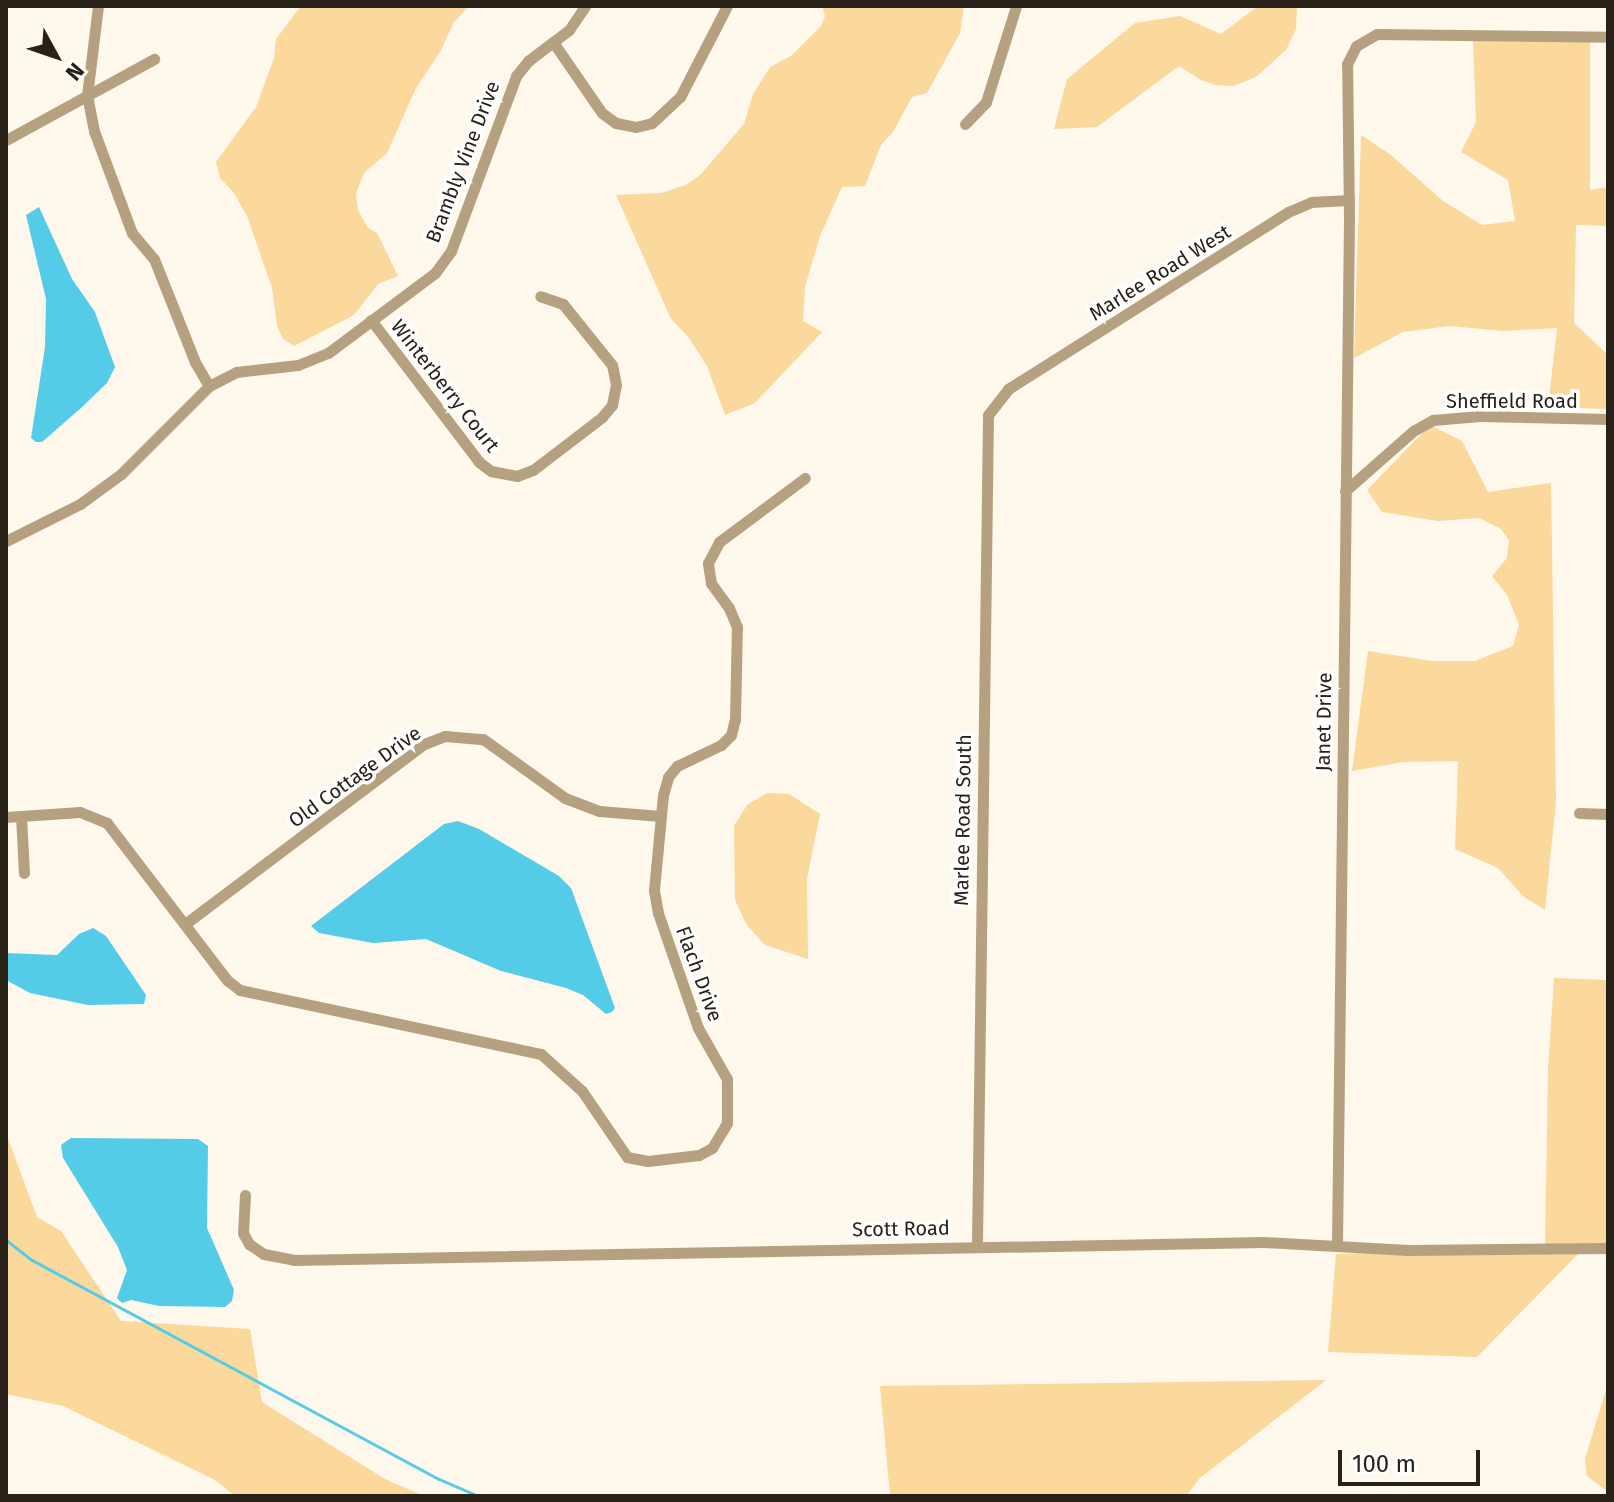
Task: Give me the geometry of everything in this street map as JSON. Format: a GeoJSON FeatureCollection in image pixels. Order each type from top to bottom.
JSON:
{"type":"FeatureCollection","features":[{"type":"Feature","properties":{"kind":"street"},"geometry":{"type":"LineString","coordinates":[[98,6],[87,95],[94,131],[132,233],[154,259],[195,362],[209,386]]}},
{"type":"Feature","properties":{"kind":"street","name":"Brambly Vine Drive"},"geometry":{"type":"LineString","coordinates":[[6,541],[80,504],[121,474],[209,386],[236,372],[298,365],[328,353],[435,273],[451,251],[516,76],[528,61],[569,30],[585,6]]}},
{"type":"Feature","properties":{"kind":"street"},"geometry":{"type":"LineString","coordinates":[[553,42],[602,113],[616,123],[636,127],[652,123],[680,97],[727,6]]}},
{"type":"Feature","properties":{"kind":"street"},"geometry":{"type":"LineString","coordinates":[[965,124],[986,102],[1016,6]]}},
{"type":"Feature","properties":{"kind":"street","name":"Janet Drive"},"geometry":{"type":"LineString","coordinates":[[1337,1245],[1349,200],[1347,69],[1356,46],[1377,34],[1608,37]]}},
{"type":"Feature","properties":{"kind":"street"},"geometry":{"type":"LineString","coordinates":[[6,140],[154,59]]}},
{"type":"Feature","properties":{"kind":"street","name":"Marlee Road West"},"geometry":{"type":"LineString","coordinates":[[997,399],[1288,212],[1324,199],[1349,200]]}},
{"type":"Feature","properties":{"kind":"street","name":"Winterberry Court"},"geometry":{"type":"LineString","coordinates":[[371,320],[479,462],[491,471],[517,476],[533,470],[602,417],[612,405],[616,385],[612,365],[563,304],[540,296]]}},
{"type":"Feature","properties":{"kind":"street","name":"Marlee Road South"},"geometry":{"type":"LineString","coordinates":[[977,1245],[985,428],[997,399]]}},
{"type":"Feature","properties":{"kind":"street","name":"Sheffield Road"},"geometry":{"type":"LineString","coordinates":[[1345,491],[1413,431],[1433,420],[1480,416],[1608,419]]}},
{"type":"Feature","properties":{"kind":"street","name":"Flach Drive"},"geometry":{"type":"LineString","coordinates":[[6,817],[80,812],[107,823],[227,980],[240,990],[541,1054],[582,1091],[627,1157],[648,1161],[699,1155],[712,1148],[727,1123],[727,1079],[698,1028],[658,913],[654,890],[661,816],[668,777],[691,758],[721,745],[731,735],[735,719],[737,627],[729,608],[711,583],[708,563],[719,542],[805,478]]}},
{"type":"Feature","properties":{"kind":"street","name":"Old Cottage Drive"},"geometry":{"type":"LineString","coordinates":[[185,924],[424,744],[445,736],[483,739],[565,798],[599,811],[661,816]]}},
{"type":"Feature","properties":{"kind":"street"},"geometry":{"type":"LineString","coordinates":[[1579,813],[1608,814]]}},
{"type":"Feature","properties":{"kind":"street"},"geometry":{"type":"LineString","coordinates":[[21,816],[24,873]]}},
{"type":"Feature","properties":{"kind":"street","name":"Scott Road"},"geometry":{"type":"LineString","coordinates":[[245,1195],[243,1233],[249,1244],[264,1254],[294,1260],[1263,1242],[1408,1250],[1608,1248]]}},
{"type":"Feature","properties":{"kind":"shaded area"},"geometry":{"type":"Polygon","coordinates":[[[301,6],[469,6],[454,22],[440,52],[416,88],[387,153],[364,173],[356,194],[358,210],[368,228],[377,233],[398,276],[378,284],[354,315],[294,346],[283,339],[277,326],[272,288],[247,216],[234,193],[220,178],[216,162],[256,107],[274,58],[276,39],[301,6]]]}},
{"type":"Feature","properties":{"kind":"shaded area"},"geometry":{"type":"Polygon","coordinates":[[[822,6],[964,6],[960,33],[927,93],[912,97],[893,132],[881,145],[865,186],[842,187],[820,236],[805,287],[803,321],[822,332],[755,403],[725,415],[707,366],[689,338],[671,319],[616,195],[661,193],[686,185],[700,175],[744,124],[753,94],[770,67],[791,56],[821,26],[825,16],[822,6]]]}},
{"type":"Feature","properties":{"kind":"shaded area"},"geometry":{"type":"Polygon","coordinates":[[[1258,6],[1297,6],[1296,29],[1286,50],[1256,77],[1233,86],[1216,85],[1201,80],[1179,66],[1097,127],[1054,129],[1067,79],[1135,23],[1180,16],[1221,34],[1258,6]]]}},
{"type":"Feature","properties":{"kind":"shaded area"},"geometry":{"type":"Polygon","coordinates":[[[1590,34],[1590,190],[1608,187],[1608,226],[1576,225],[1574,323],[1608,355],[1608,409],[1548,407],[1557,328],[1503,331],[1450,326],[1403,332],[1354,358],[1361,135],[1391,155],[1443,201],[1482,225],[1515,221],[1508,180],[1461,152],[1476,122],[1473,36],[1590,34]]]}},
{"type":"Feature","properties":{"kind":"shaded area"},"geometry":{"type":"Polygon","coordinates":[[[1430,425],[1462,441],[1488,492],[1551,483],[1556,802],[1545,910],[1523,896],[1498,868],[1455,849],[1458,761],[1403,762],[1352,771],[1368,651],[1432,661],[1475,661],[1513,646],[1519,625],[1507,595],[1492,576],[1507,558],[1509,540],[1501,529],[1479,518],[1438,521],[1382,512],[1367,490],[1430,425]]]}},
{"type":"Feature","properties":{"kind":"shaded area"},"geometry":{"type":"Polygon","coordinates":[[[767,793],[789,794],[820,814],[807,879],[808,959],[765,945],[746,924],[735,900],[734,826],[747,805],[767,793]]]}},
{"type":"Feature","properties":{"kind":"shaded area"},"geometry":{"type":"Polygon","coordinates":[[[1554,978],[1608,980],[1608,1247],[1584,1248],[1477,1357],[1328,1352],[1336,1254],[1545,1248],[1548,1069],[1554,978]]]}},
{"type":"Feature","properties":{"kind":"shaded area"},"geometry":{"type":"Polygon","coordinates":[[[6,1133],[37,1217],[61,1231],[121,1321],[250,1329],[262,1402],[385,1479],[424,1496],[235,1496],[215,1480],[63,1406],[6,1394],[6,1133]]]}},
{"type":"Feature","properties":{"kind":"shaded area"},"geometry":{"type":"Polygon","coordinates":[[[1326,1380],[1200,1478],[1186,1496],[890,1496],[880,1386],[1326,1380]]]}},
{"type":"Feature","properties":{"kind":"shaded area"},"geometry":{"type":"Polygon","coordinates":[[[1608,1383],[1608,1492],[1587,1476],[1585,1459],[1608,1383]]]}},
{"type":"Feature","properties":{"kind":"water"},"geometry":{"type":"Polygon","coordinates":[[[39,207],[72,279],[95,312],[115,367],[107,383],[81,408],[42,442],[36,442],[31,438],[45,347],[46,299],[26,215],[39,207]]]}},
{"type":"Feature","properties":{"kind":"water"},"geometry":{"type":"Polygon","coordinates":[[[458,821],[479,829],[559,876],[571,888],[615,1008],[612,1012],[606,1014],[583,995],[566,988],[501,971],[426,939],[373,943],[319,933],[311,926],[444,824],[458,821]]]}},
{"type":"Feature","properties":{"kind":"water"},"geometry":{"type":"Polygon","coordinates":[[[93,928],[106,936],[146,995],[144,1004],[88,1005],[30,993],[6,980],[6,953],[57,955],[79,934],[93,928]]]}},
{"type":"Feature","properties":{"kind":"water"},"geometry":{"type":"Polygon","coordinates":[[[71,1138],[198,1139],[208,1146],[207,1228],[234,1290],[232,1301],[225,1307],[159,1306],[131,1300],[122,1303],[117,1298],[127,1270],[118,1247],[63,1158],[61,1145],[71,1138]]]}},
{"type":"Feature","properties":{"kind":"waterway"},"geometry":{"type":"LineString","coordinates":[[6,1240],[30,1259],[439,1479],[478,1496]]}}]}
